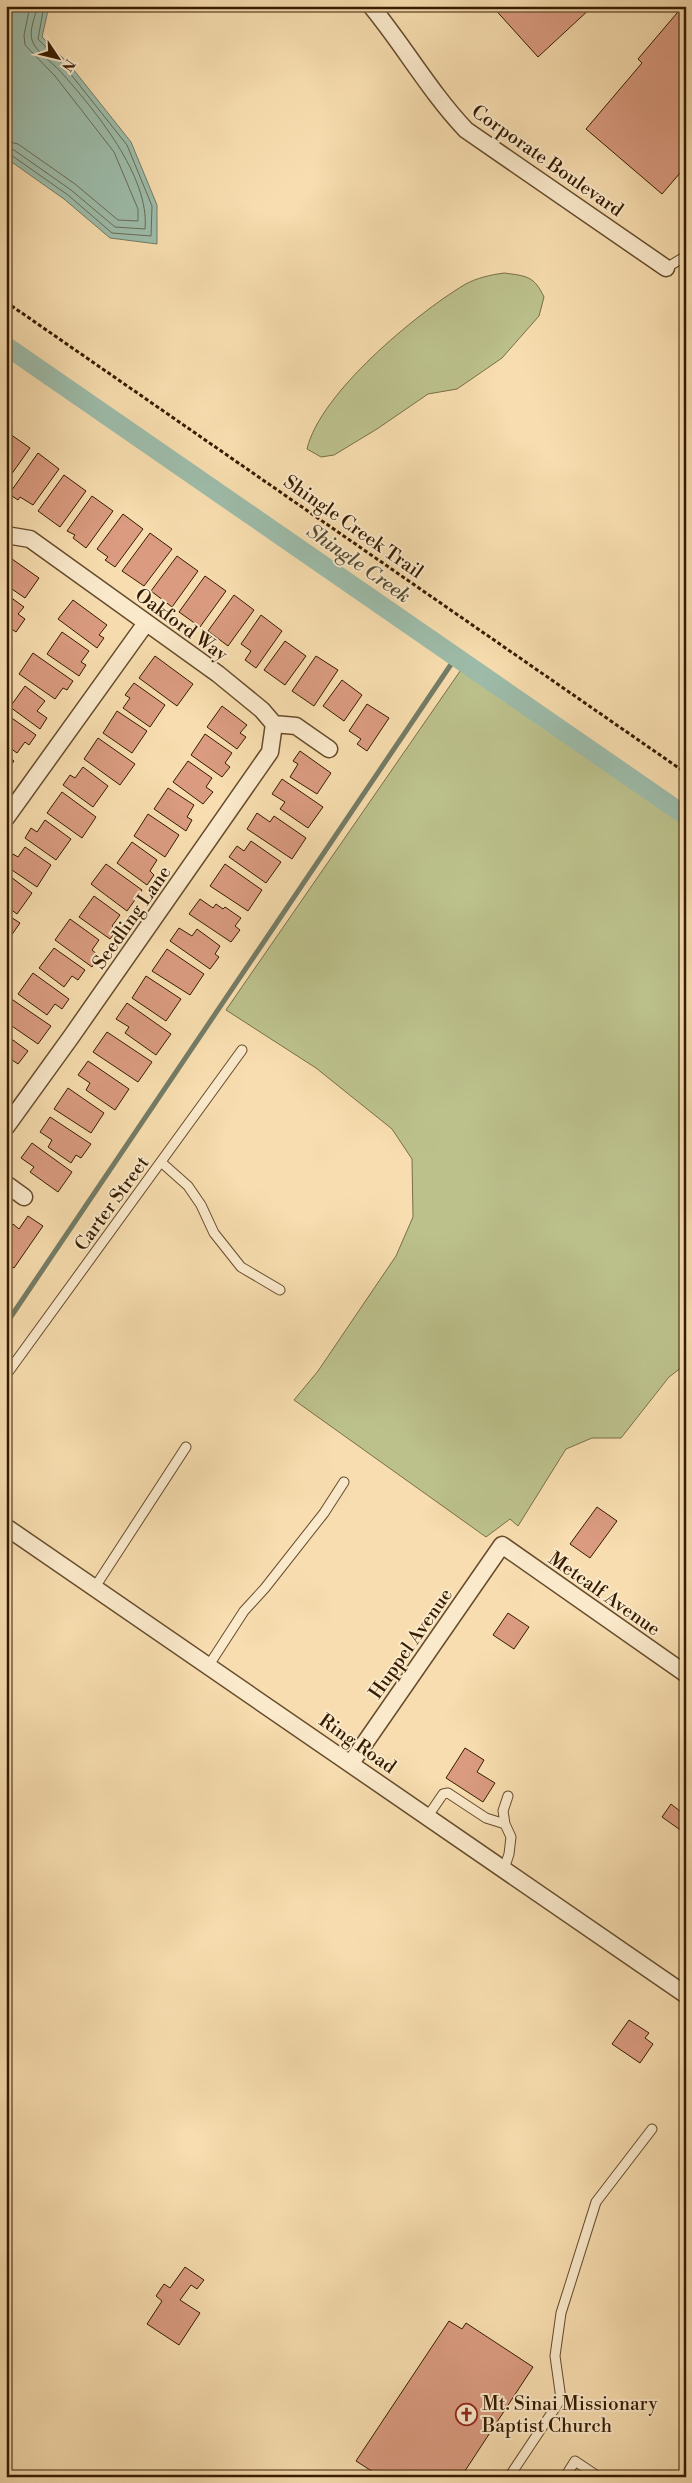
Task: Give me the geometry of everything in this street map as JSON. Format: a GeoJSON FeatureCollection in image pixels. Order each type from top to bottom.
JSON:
{"type":"FeatureCollection","features":[{"type":"Feature","properties":{"kind":"street","name":"Corporate Boulevard"},"geometry":{"type":"LineString","coordinates":[[371,6],[396,37],[447,110],[466,130],[666,268]]}},
{"type":"Feature","properties":{"kind":"street","name":"Oakford Way"},"geometry":{"type":"LineString","coordinates":[[6,535],[30,538],[255,704],[274,724]]}},
{"type":"Feature","properties":{"kind":"street"},"geometry":{"type":"LineString","coordinates":[[6,818],[146,623]]}},
{"type":"Feature","properties":{"kind":"street"},"geometry":{"type":"LineString","coordinates":[[274,724],[296,726],[329,749]]}},
{"type":"Feature","properties":{"kind":"street","name":"Seedling Lane"},"geometry":{"type":"LineString","coordinates":[[6,1127],[77,1029],[270,752],[274,724]]}},
{"type":"Feature","properties":{"kind":"street"},"geometry":{"type":"LineString","coordinates":[[6,1184],[24,1197]]}},
{"type":"Feature","properties":{"kind":"street","name":"Ring Road"},"geometry":{"type":"LineString","coordinates":[[6,1527],[686,1995]]}},
{"type":"Feature","properties":{"kind":"street","name":"Metcalf Avenue"},"geometry":{"type":"LineString","coordinates":[[502,1545],[686,1674]]}},
{"type":"Feature","properties":{"kind":"street","name":"Huppel Avenue"},"geometry":{"type":"LineString","coordinates":[[351,1763],[502,1545]]}},
{"type":"Feature","properties":{"kind":"lane","name":"Corporate Boulevard"},"geometry":{"type":"LineString","coordinates":[[666,268],[686,256]]}},
{"type":"Feature","properties":{"kind":"lane","name":"Carter Street"},"geometry":{"type":"LineString","coordinates":[[6,1375],[242,1050]]}},
{"type":"Feature","properties":{"kind":"lane"},"geometry":{"type":"LineString","coordinates":[[161,1162],[188,1186],[201,1205],[214,1233],[242,1266],[280,1290]]}},
{"type":"Feature","properties":{"kind":"lane"},"geometry":{"type":"LineString","coordinates":[[95,1587],[186,1447]]}},
{"type":"Feature","properties":{"kind":"lane"},"geometry":{"type":"LineString","coordinates":[[209,1665],[244,1611],[265,1588],[324,1513],[344,1482]]}},
{"type":"Feature","properties":{"kind":"lane"},"geometry":{"type":"LineString","coordinates":[[428,1816],[443,1794],[448,1793],[486,1818],[505,1824]]}},
{"type":"Feature","properties":{"kind":"lane"},"geometry":{"type":"LineString","coordinates":[[504,1869],[509,1854],[510,1837],[503,1811],[508,1796]]}},
{"type":"Feature","properties":{"kind":"lane"},"geometry":{"type":"LineString","coordinates":[[509,2477],[560,2398],[555,2356],[561,2313],[596,2202],[652,2129]]}},
{"type":"Feature","properties":{"kind":"lane"},"geometry":{"type":"LineString","coordinates":[[565,2477],[575,2460],[598,2477]]}},
{"type":"Feature","properties":{"kind":"path","name":"Shingle Creek Trail"},"geometry":{"type":"LineString","coordinates":[[6,302],[686,773]]}},
{"type":"Feature","properties":{"kind":"green space"},"geometry":{"type":"Polygon","coordinates":[[[504,273],[529,278],[537,285],[544,297],[539,316],[502,358],[457,389],[428,394],[377,429],[334,455],[321,457],[307,449],[316,427],[330,404],[372,357],[421,315],[464,285],[483,277],[504,273]]]}},
{"type":"Feature","properties":{"kind":"green space"},"geometry":{"type":"Polygon","coordinates":[[[465,664],[686,816],[686,1364],[669,1377],[621,1438],[592,1438],[566,1449],[518,1526],[510,1519],[486,1537],[294,1400],[318,1371],[396,1256],[413,1217],[412,1159],[392,1129],[316,1068],[226,1010],[465,664]]]}},
{"type":"Feature","properties":{"kind":"water"},"geometry":{"type":"Polygon","coordinates":[[[6,6],[49,6],[42,37],[69,64],[131,142],[157,205],[157,244],[110,238],[64,199],[6,158],[6,6]]]}},
{"type":"Feature","properties":{"kind":"building"},"geometry":{"type":"Polygon","coordinates":[[[492,6],[593,6],[538,57],[492,6]]]}},
{"type":"Feature","properties":{"kind":"building"},"geometry":{"type":"Polygon","coordinates":[[[683,6],[686,6],[686,166],[662,194],[586,129],[642,63],[638,59],[683,6]]]}},
{"type":"Feature","properties":{"kind":"building"},"geometry":{"type":"Polygon","coordinates":[[[10,434],[30,448],[6,482],[6,439],[10,434]]]}},
{"type":"Feature","properties":{"kind":"building"},"geometry":{"type":"Polygon","coordinates":[[[38,453],[59,469],[33,505],[20,497],[18,500],[9,494],[38,453]]]}},
{"type":"Feature","properties":{"kind":"building"},"geometry":{"type":"Polygon","coordinates":[[[64,475],[86,491],[60,527],[38,511],[64,475]]]}},
{"type":"Feature","properties":{"kind":"building"},"geometry":{"type":"Polygon","coordinates":[[[92,496],[113,511],[86,548],[73,538],[75,535],[67,531],[92,496]]]}},
{"type":"Feature","properties":{"kind":"building"},"geometry":{"type":"Polygon","coordinates":[[[123,514],[143,529],[115,567],[105,560],[108,557],[97,549],[123,514]]]}},
{"type":"Feature","properties":{"kind":"building"},"geometry":{"type":"Polygon","coordinates":[[[150,533],[172,549],[144,586],[122,571],[150,533]]]}},
{"type":"Feature","properties":{"kind":"building"},"geometry":{"type":"Polygon","coordinates":[[[177,556],[198,571],[172,607],[151,591],[177,556]]]}},
{"type":"Feature","properties":{"kind":"building"},"geometry":{"type":"Polygon","coordinates":[[[12,559],[39,578],[25,598],[6,585],[6,568],[12,559]]]}},
{"type":"Feature","properties":{"kind":"building"},"geometry":{"type":"Polygon","coordinates":[[[205,576],[226,591],[200,627],[179,612],[205,576]]]}},
{"type":"Feature","properties":{"kind":"building"},"geometry":{"type":"Polygon","coordinates":[[[6,594],[24,607],[18,614],[25,619],[16,632],[6,625],[6,594]]]}},
{"type":"Feature","properties":{"kind":"building"},"geometry":{"type":"Polygon","coordinates":[[[234,595],[254,610],[228,646],[208,631],[234,595]]]}},
{"type":"Feature","properties":{"kind":"building"},"geometry":{"type":"Polygon","coordinates":[[[73,600],[107,625],[99,635],[104,638],[97,648],[58,619],[73,600]]]}},
{"type":"Feature","properties":{"kind":"building"},"geometry":{"type":"Polygon","coordinates":[[[261,615],[282,631],[256,668],[245,660],[251,651],[241,644],[261,615]]]}},
{"type":"Feature","properties":{"kind":"building"},"geometry":{"type":"Polygon","coordinates":[[[62,632],[89,651],[81,662],[86,665],[79,676],[47,654],[62,632]]]}},
{"type":"Feature","properties":{"kind":"building"},"geometry":{"type":"Polygon","coordinates":[[[285,641],[306,656],[285,685],[264,670],[285,641]]]}},
{"type":"Feature","properties":{"kind":"building"},"geometry":{"type":"Polygon","coordinates":[[[33,653],[73,681],[67,690],[63,688],[55,699],[19,674],[33,653]]]}},
{"type":"Feature","properties":{"kind":"building"},"geometry":{"type":"Polygon","coordinates":[[[155,656],[193,684],[177,706],[139,678],[155,656]]]}},
{"type":"Feature","properties":{"kind":"building"},"geometry":{"type":"Polygon","coordinates":[[[316,656],[338,670],[314,706],[292,691],[316,656]]]}},
{"type":"Feature","properties":{"kind":"building"},"geometry":{"type":"Polygon","coordinates":[[[342,680],[362,695],[344,721],[323,706],[342,680]]]}},
{"type":"Feature","properties":{"kind":"building"},"geometry":{"type":"Polygon","coordinates":[[[134,683],[165,705],[150,727],[123,708],[130,698],[125,695],[134,683]]]}},
{"type":"Feature","properties":{"kind":"building"},"geometry":{"type":"Polygon","coordinates":[[[25,686],[45,701],[37,711],[47,718],[40,729],[10,707],[25,686]]]}},
{"type":"Feature","properties":{"kind":"building"},"geometry":{"type":"Polygon","coordinates":[[[367,704],[389,718],[367,751],[357,744],[361,739],[349,731],[367,704]]]}},
{"type":"Feature","properties":{"kind":"building"},"geometry":{"type":"Polygon","coordinates":[[[222,706],[247,725],[240,733],[246,737],[237,749],[207,727],[222,706]]]}},
{"type":"Feature","properties":{"kind":"building"},"geometry":{"type":"Polygon","coordinates":[[[117,711],[147,731],[132,753],[103,733],[117,711]]]}},
{"type":"Feature","properties":{"kind":"building"},"geometry":{"type":"Polygon","coordinates":[[[6,714],[36,735],[29,745],[25,742],[17,753],[6,745],[6,714]]]}},
{"type":"Feature","properties":{"kind":"building"},"geometry":{"type":"Polygon","coordinates":[[[205,734],[232,753],[225,763],[230,767],[222,777],[191,755],[205,734]]]}},
{"type":"Feature","properties":{"kind":"building"},"geometry":{"type":"Polygon","coordinates":[[[98,738],[135,764],[120,785],[84,759],[98,738]]]}},
{"type":"Feature","properties":{"kind":"building"},"geometry":{"type":"Polygon","coordinates":[[[300,751],[331,773],[317,794],[290,777],[298,764],[293,761],[300,751]]]}},
{"type":"Feature","properties":{"kind":"building"},"geometry":{"type":"Polygon","coordinates":[[[6,755],[14,761],[6,771],[6,755]]]}},
{"type":"Feature","properties":{"kind":"building"},"geometry":{"type":"Polygon","coordinates":[[[188,761],[212,778],[206,787],[213,792],[203,804],[173,782],[188,761]]]}},
{"type":"Feature","properties":{"kind":"building"},"geometry":{"type":"Polygon","coordinates":[[[83,767],[108,786],[93,807],[63,785],[70,775],[75,778],[83,767]]]}},
{"type":"Feature","properties":{"kind":"building"},"geometry":{"type":"Polygon","coordinates":[[[282,779],[323,807],[308,828],[280,809],[285,802],[272,794],[282,779]]]}},
{"type":"Feature","properties":{"kind":"building"},"geometry":{"type":"Polygon","coordinates":[[[168,788],[194,805],[187,817],[192,820],[186,831],[154,809],[168,788]]]}},
{"type":"Feature","properties":{"kind":"building"},"geometry":{"type":"Polygon","coordinates":[[[62,792],[96,817],[82,838],[47,813],[62,792]]]}},
{"type":"Feature","properties":{"kind":"building"},"geometry":{"type":"Polygon","coordinates":[[[257,813],[270,822],[274,816],[306,838],[292,859],[247,829],[257,813]]]}},
{"type":"Feature","properties":{"kind":"building"},"geometry":{"type":"Polygon","coordinates":[[[148,814],[179,835],[165,857],[134,836],[148,814]]]}},
{"type":"Feature","properties":{"kind":"building"},"geometry":{"type":"Polygon","coordinates":[[[45,820],[71,839],[56,860],[25,838],[31,828],[37,832],[45,820]]]}},
{"type":"Feature","properties":{"kind":"building"},"geometry":{"type":"Polygon","coordinates":[[[251,841],[281,862],[266,883],[229,857],[237,846],[244,851],[251,841]]]}},
{"type":"Feature","properties":{"kind":"building"},"geometry":{"type":"Polygon","coordinates":[[[132,842],[157,860],[150,871],[154,875],[147,885],[117,863],[132,842]]]}},
{"type":"Feature","properties":{"kind":"building"},"geometry":{"type":"Polygon","coordinates":[[[25,847],[51,865],[37,887],[6,866],[13,854],[18,857],[25,847]]]}},
{"type":"Feature","properties":{"kind":"building"},"geometry":{"type":"Polygon","coordinates":[[[106,864],[142,890],[127,911],[91,884],[106,864]]]}},
{"type":"Feature","properties":{"kind":"building"},"geometry":{"type":"Polygon","coordinates":[[[225,864],[262,890],[248,911],[210,886],[225,864]]]}},
{"type":"Feature","properties":{"kind":"building"},"geometry":{"type":"Polygon","coordinates":[[[7,874],[32,893],[17,914],[6,906],[7,874]]]}},
{"type":"Feature","properties":{"kind":"building"},"geometry":{"type":"Polygon","coordinates":[[[94,896],[120,915],[112,926],[117,930],[110,939],[79,917],[94,896]]]}},
{"type":"Feature","properties":{"kind":"building"},"geometry":{"type":"Polygon","coordinates":[[[200,899],[213,908],[216,904],[223,909],[225,907],[241,918],[235,926],[240,930],[231,942],[189,914],[200,899]]]}},
{"type":"Feature","properties":{"kind":"building"},"geometry":{"type":"Polygon","coordinates":[[[6,914],[20,923],[6,943],[6,914]]]}},
{"type":"Feature","properties":{"kind":"building"},"geometry":{"type":"Polygon","coordinates":[[[70,919],[99,940],[92,950],[99,956],[92,967],[55,940],[70,919]]]}},
{"type":"Feature","properties":{"kind":"building"},"geometry":{"type":"Polygon","coordinates":[[[179,928],[192,936],[197,929],[220,946],[215,954],[219,957],[210,969],[170,941],[179,928]]]}},
{"type":"Feature","properties":{"kind":"building"},"geometry":{"type":"Polygon","coordinates":[[[54,948],[85,970],[78,980],[72,976],[64,987],[39,968],[54,948]]]}},
{"type":"Feature","properties":{"kind":"building"},"geometry":{"type":"Polygon","coordinates":[[[167,949],[204,974],[190,995],[152,971],[167,949]]]}},
{"type":"Feature","properties":{"kind":"building"},"geometry":{"type":"Polygon","coordinates":[[[33,973],[69,999],[62,1009],[55,1004],[47,1015],[18,994],[33,973]]]}},
{"type":"Feature","properties":{"kind":"building"},"geometry":{"type":"Polygon","coordinates":[[[146,976],[181,999],[166,1021],[132,998],[146,976]]]}},
{"type":"Feature","properties":{"kind":"building"},"geometry":{"type":"Polygon","coordinates":[[[10,998],[51,1026],[38,1044],[6,1022],[6,1004],[10,998]]]}},
{"type":"Feature","properties":{"kind":"building"},"geometry":{"type":"Polygon","coordinates":[[[127,1003],[171,1034],[156,1055],[125,1033],[129,1027],[116,1019],[127,1003]]]}},
{"type":"Feature","properties":{"kind":"building"},"geometry":{"type":"Polygon","coordinates":[[[107,1032],[152,1062],[138,1082],[93,1052],[107,1032]]]}},
{"type":"Feature","properties":{"kind":"building"},"geometry":{"type":"Polygon","coordinates":[[[6,1035],[28,1051],[18,1064],[6,1056],[6,1035]]]}},
{"type":"Feature","properties":{"kind":"building"},"geometry":{"type":"Polygon","coordinates":[[[88,1061],[129,1089],[115,1110],[86,1090],[90,1083],[78,1075],[88,1061]]]}},
{"type":"Feature","properties":{"kind":"building"},"geometry":{"type":"Polygon","coordinates":[[[68,1088],[104,1113],[91,1133],[54,1109],[68,1088]]]}},
{"type":"Feature","properties":{"kind":"building"},"geometry":{"type":"Polygon","coordinates":[[[50,1117],[91,1144],[81,1158],[76,1155],[71,1163],[48,1147],[52,1140],[40,1132],[50,1117]]]}},
{"type":"Feature","properties":{"kind":"building"},"geometry":{"type":"Polygon","coordinates":[[[32,1143],[72,1172],[58,1192],[30,1172],[34,1167],[21,1158],[32,1143]]]}},
{"type":"Feature","properties":{"kind":"building"},"geometry":{"type":"Polygon","coordinates":[[[6,1210],[12,1214],[6,1223],[6,1210]]]}},
{"type":"Feature","properties":{"kind":"building"},"geometry":{"type":"Polygon","coordinates":[[[28,1216],[43,1226],[14,1268],[6,1263],[6,1234],[13,1224],[19,1229],[28,1216]]]}},
{"type":"Feature","properties":{"kind":"building"},"geometry":{"type":"Polygon","coordinates":[[[597,1507],[617,1521],[590,1558],[570,1544],[597,1507]]]}},
{"type":"Feature","properties":{"kind":"building"},"geometry":{"type":"Polygon","coordinates":[[[508,1613],[529,1627],[514,1649],[493,1635],[508,1613]]]}},
{"type":"Feature","properties":{"kind":"building"},"geometry":{"type":"Polygon","coordinates":[[[465,1748],[484,1760],[477,1772],[495,1783],[483,1802],[446,1778],[465,1748]]]}},
{"type":"Feature","properties":{"kind":"building"},"geometry":{"type":"Polygon","coordinates":[[[671,1804],[686,1816],[686,1834],[662,1817],[671,1804]]]}},
{"type":"Feature","properties":{"kind":"building"},"geometry":{"type":"Polygon","coordinates":[[[629,2020],[649,2033],[645,2038],[653,2044],[640,2063],[612,2044],[629,2020]]]}},
{"type":"Feature","properties":{"kind":"building"},"geometry":{"type":"Polygon","coordinates":[[[185,2267],[204,2280],[197,2289],[191,2285],[180,2300],[200,2313],[179,2345],[147,2324],[162,2301],[156,2296],[164,2284],[170,2288],[185,2267]]]}},
{"type":"Feature","properties":{"kind":"building"},"geometry":{"type":"Polygon","coordinates":[[[449,2321],[462,2329],[466,2323],[533,2367],[461,2477],[381,2477],[356,2461],[449,2321]]]}},
{"type":"Feature","properties":{"kind":"waterway","name":"Shingle Creek"},"geometry":{"type":"LineString","coordinates":[[6,346],[686,816]]}},
{"type":"Feature","properties":{"kind":"waterway"},"geometry":{"type":"LineString","coordinates":[[6,1324],[456,657]]}},
{"type":"Feature","properties":{"kind":"place","name":"Mt. Sinai Missionary Baptist Church"},"geometry":{"type":"Point","coordinates":[466,2414]}}]}
